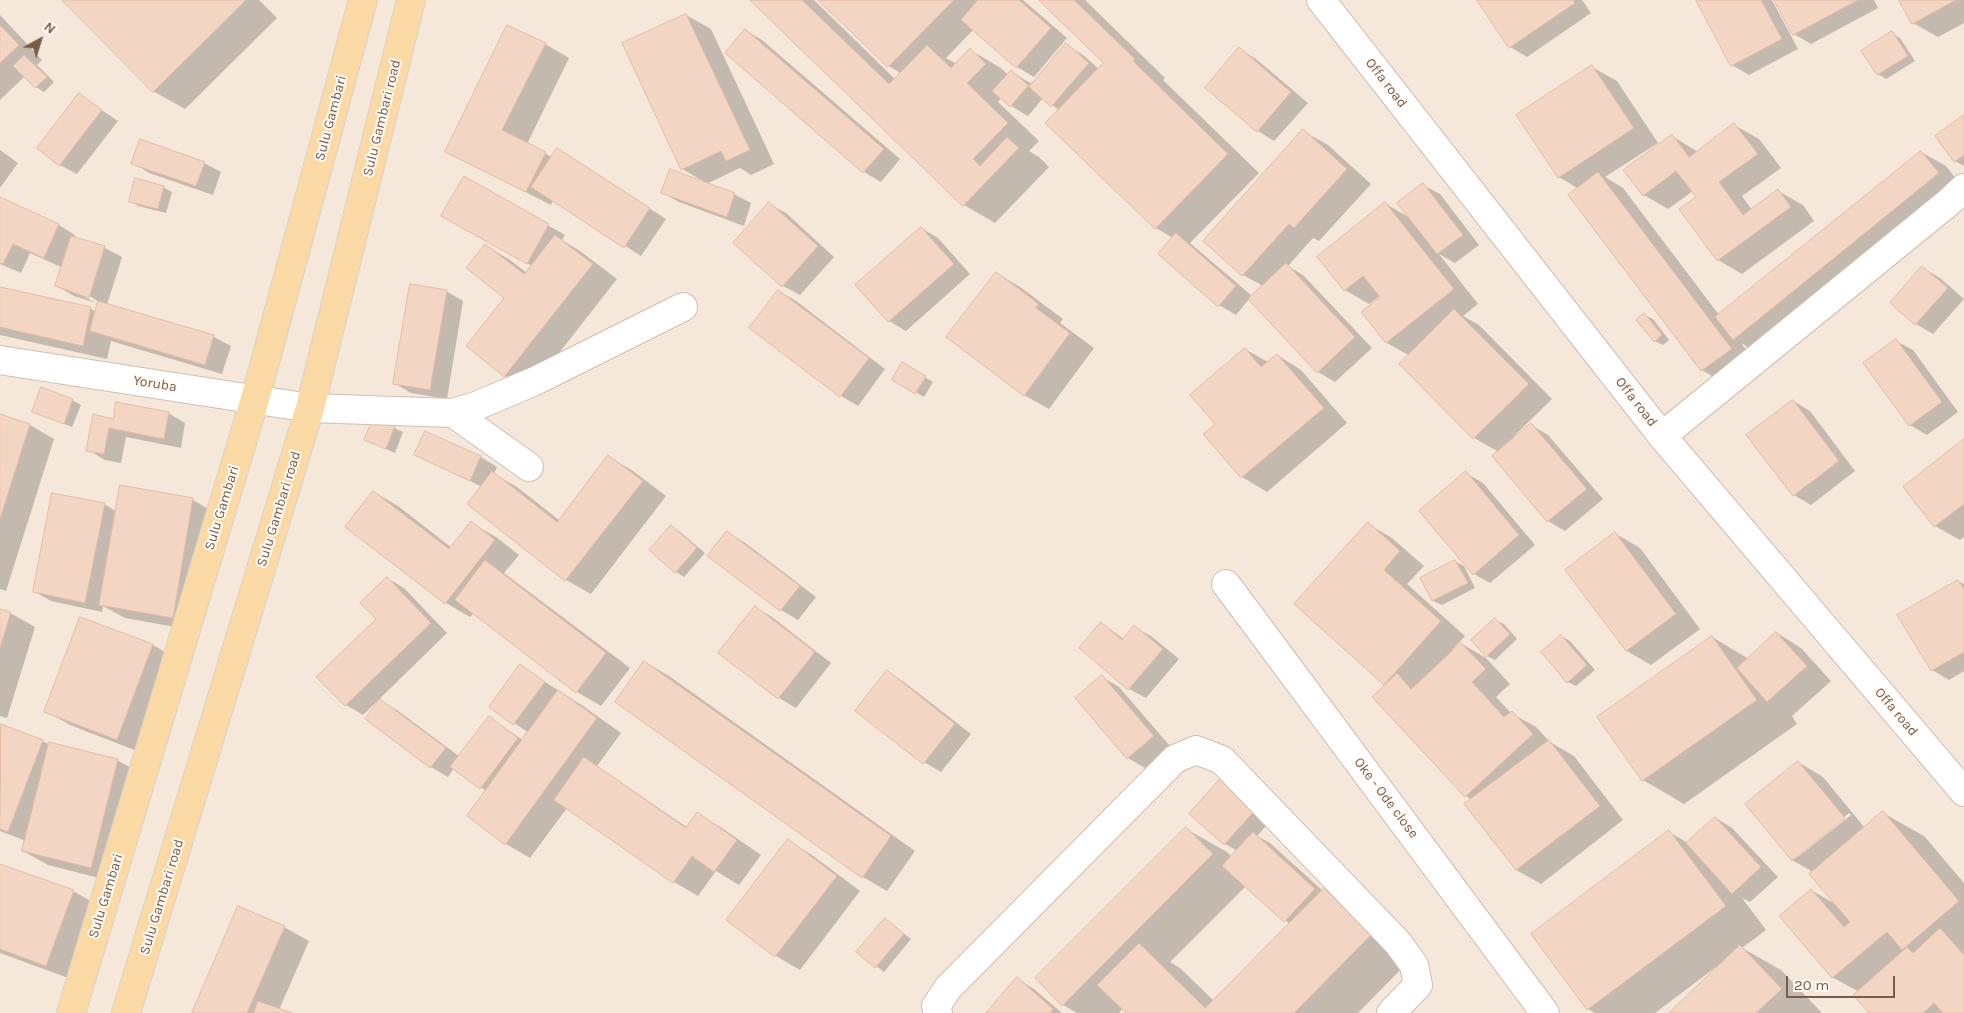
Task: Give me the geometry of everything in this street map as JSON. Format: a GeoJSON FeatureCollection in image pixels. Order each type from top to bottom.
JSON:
{"type":"FeatureCollection","features":[{"type":"Feature","properties":{"kind":"main road","name":"Sulu Gambari"},"geometry":{"type":"LineString","coordinates":[[70,1013],[255,399],[363,0]]}},
{"type":"Feature","properties":{"kind":"main road","name":"Sulu Gambari road"},"geometry":{"type":"LineString","coordinates":[[126,1013],[310,408],[411,0]]}},
{"type":"Feature","properties":{"kind":"street","name":"Offa road"},"geometry":{"type":"LineString","coordinates":[[1323,0],[1662,436],[1964,792]]}},
{"type":"Feature","properties":{"kind":"street"},"geometry":{"type":"LineString","coordinates":[[1662,436],[1950,202],[1964,188]]}},
{"type":"Feature","properties":{"kind":"street"},"geometry":{"type":"LineString","coordinates":[[453,413],[476,406],[536,381],[683,307]]}},
{"type":"Feature","properties":{"kind":"street","name":"Yoruba"},"geometry":{"type":"LineString","coordinates":[[0,360],[310,408],[453,413]]}},
{"type":"Feature","properties":{"kind":"street"},"geometry":{"type":"LineString","coordinates":[[453,413],[529,467]]}},
{"type":"Feature","properties":{"kind":"street","name":"Oke - Ode close"},"geometry":{"type":"LineString","coordinates":[[1226,584],[1545,1013]]}},
{"type":"Feature","properties":{"kind":"street"},"geometry":{"type":"LineString","coordinates":[[938,1013],[936,1006],[948,988],[1175,759],[1196,750],[1222,760],[1398,943],[1414,965],[1418,985],[1392,1013]]}},
{"type":"Feature","properties":{"kind":"shaded area"},"geometry":{"type":"Polygon","coordinates":[[[0,0],[1964,0],[1964,1013],[0,1013],[0,0]]]}},
{"type":"Feature","properties":{"kind":"building"},"geometry":{"type":"Polygon","coordinates":[[[62,0],[246,0],[153,92],[62,0]]]}},
{"type":"Feature","properties":{"kind":"building"},"geometry":{"type":"Polygon","coordinates":[[[750,0],[802,0],[889,84],[927,45],[951,68],[970,48],[986,64],[967,83],[1008,123],[973,159],[980,166],[1007,137],[1019,148],[963,206],[750,0]]]}},
{"type":"Feature","properties":{"kind":"building"},"geometry":{"type":"Polygon","coordinates":[[[818,0],[954,0],[888,67],[818,0]]]}},
{"type":"Feature","properties":{"kind":"building"},"geometry":{"type":"Polygon","coordinates":[[[978,0],[1019,0],[1051,28],[1016,68],[961,20],[978,0]]]}},
{"type":"Feature","properties":{"kind":"building"},"geometry":{"type":"Polygon","coordinates":[[[1039,0],[1074,0],[1228,154],[1155,229],[1045,123],[1103,63],[1039,0]]]}},
{"type":"Feature","properties":{"kind":"building"},"geometry":{"type":"Polygon","coordinates":[[[1477,0],[1573,0],[1575,3],[1509,48],[1477,0]]]}},
{"type":"Feature","properties":{"kind":"building"},"geometry":{"type":"Polygon","coordinates":[[[1696,0],[1761,0],[1782,39],[1731,66],[1696,0]]]}},
{"type":"Feature","properties":{"kind":"building"},"geometry":{"type":"Polygon","coordinates":[[[1774,0],[1858,0],[1793,35],[1774,0]]]}},
{"type":"Feature","properties":{"kind":"building"},"geometry":{"type":"Polygon","coordinates":[[[1899,0],[1956,0],[1912,24],[1899,0]]]}},
{"type":"Feature","properties":{"kind":"building"},"geometry":{"type":"Polygon","coordinates":[[[686,14],[750,150],[726,161],[721,151],[681,170],[622,43],[686,14]]]}},
{"type":"Feature","properties":{"kind":"building"},"geometry":{"type":"Polygon","coordinates":[[[0,25],[19,45],[0,63],[0,25]]]}},
{"type":"Feature","properties":{"kind":"building"},"geometry":{"type":"Polygon","coordinates":[[[507,25],[546,43],[502,130],[546,152],[526,192],[445,152],[507,25]]]}},
{"type":"Feature","properties":{"kind":"building"},"geometry":{"type":"Polygon","coordinates":[[[745,29],[884,149],[863,173],[725,53],[745,29]]]}},
{"type":"Feature","properties":{"kind":"building"},"geometry":{"type":"Polygon","coordinates":[[[1892,31],[1908,56],[1877,75],[1861,51],[1892,31]]]}},
{"type":"Feature","properties":{"kind":"building"},"geometry":{"type":"Polygon","coordinates":[[[1066,43],[1089,63],[1051,107],[1028,86],[1010,107],[992,91],[1011,70],[1029,86],[1066,43]]]}},
{"type":"Feature","properties":{"kind":"building"},"geometry":{"type":"Polygon","coordinates":[[[1239,47],[1291,92],[1257,132],[1205,88],[1239,47]]]}},
{"type":"Feature","properties":{"kind":"building"},"geometry":{"type":"Polygon","coordinates":[[[24,55],[47,77],[35,88],[13,66],[24,55]]]}},
{"type":"Feature","properties":{"kind":"building"},"geometry":{"type":"Polygon","coordinates":[[[1592,65],[1634,128],[1558,178],[1516,115],[1592,65]]]}},
{"type":"Feature","properties":{"kind":"building"},"geometry":{"type":"Polygon","coordinates":[[[79,93],[102,110],[59,166],[37,148],[79,93]]]}},
{"type":"Feature","properties":{"kind":"building"},"geometry":{"type":"Polygon","coordinates":[[[1964,115],[1964,155],[1954,162],[1935,136],[1964,115]]]}},
{"type":"Feature","properties":{"kind":"building"},"geometry":{"type":"Polygon","coordinates":[[[1734,123],[1758,154],[1719,182],[1743,215],[1778,189],[1791,207],[1717,261],[1679,209],[1696,197],[1676,171],[1643,196],[1623,170],[1672,134],[1689,157],[1734,123]]]}},
{"type":"Feature","properties":{"kind":"building"},"geometry":{"type":"Polygon","coordinates":[[[1303,129],[1347,169],[1294,228],[1289,224],[1242,276],[1203,241],[1303,129]]]}},
{"type":"Feature","properties":{"kind":"building"},"geometry":{"type":"Polygon","coordinates":[[[140,139],[205,162],[196,186],[131,164],[140,139]]]}},
{"type":"Feature","properties":{"kind":"building"},"geometry":{"type":"Polygon","coordinates":[[[557,148],[650,208],[624,248],[531,187],[557,148]]]}},
{"type":"Feature","properties":{"kind":"building"},"geometry":{"type":"Polygon","coordinates":[[[1921,151],[1939,173],[1733,340],[1715,317],[1921,151]]]}},
{"type":"Feature","properties":{"kind":"building"},"geometry":{"type":"Polygon","coordinates":[[[670,169],[735,193],[727,217],[661,193],[670,169]]]}},
{"type":"Feature","properties":{"kind":"building"},"geometry":{"type":"Polygon","coordinates":[[[1598,172],[1732,349],[1701,371],[1568,195],[1598,172]]]}},
{"type":"Feature","properties":{"kind":"building"},"geometry":{"type":"Polygon","coordinates":[[[464,176],[549,224],[527,264],[441,216],[464,176]]]}},
{"type":"Feature","properties":{"kind":"building"},"geometry":{"type":"Polygon","coordinates":[[[135,178],[164,186],[158,209],[129,202],[135,178]]]}},
{"type":"Feature","properties":{"kind":"building"},"geometry":{"type":"Polygon","coordinates":[[[1423,183],[1463,235],[1437,254],[1397,203],[1423,183]]]}},
{"type":"Feature","properties":{"kind":"building"},"geometry":{"type":"Polygon","coordinates":[[[0,197],[59,224],[44,258],[13,244],[3,264],[0,263],[0,197]]]}},
{"type":"Feature","properties":{"kind":"building"},"geometry":{"type":"Polygon","coordinates":[[[769,202],[818,246],[782,287],[733,243],[769,202]]]}},
{"type":"Feature","properties":{"kind":"building"},"geometry":{"type":"Polygon","coordinates":[[[1385,202],[1454,289],[1386,343],[1361,312],[1380,297],[1363,276],[1344,291],[1317,257],[1385,202]]]}},
{"type":"Feature","properties":{"kind":"building"},"geometry":{"type":"Polygon","coordinates":[[[921,227],[954,264],[888,322],[855,285],[921,227]]]}},
{"type":"Feature","properties":{"kind":"building"},"geometry":{"type":"Polygon","coordinates":[[[1176,233],[1236,286],[1218,307],[1158,254],[1176,233]]]}},
{"type":"Feature","properties":{"kind":"building"},"geometry":{"type":"Polygon","coordinates":[[[555,235],[593,264],[504,377],[466,346],[504,298],[466,268],[485,244],[524,274],[555,235]]]}},
{"type":"Feature","properties":{"kind":"building"},"geometry":{"type":"Polygon","coordinates":[[[71,236],[105,246],[89,298],[55,286],[71,236]]]}},
{"type":"Feature","properties":{"kind":"building"},"geometry":{"type":"Polygon","coordinates":[[[1286,263],[1355,337],[1317,373],[1248,299],[1286,263]]]}},
{"type":"Feature","properties":{"kind":"building"},"geometry":{"type":"Polygon","coordinates":[[[1922,266],[1948,288],[1915,325],[1890,303],[1922,266]]]}},
{"type":"Feature","properties":{"kind":"building"},"geometry":{"type":"Polygon","coordinates":[[[996,272],[1039,304],[1036,308],[1070,333],[1024,396],[946,337],[996,272]]]}},
{"type":"Feature","properties":{"kind":"building"},"geometry":{"type":"Polygon","coordinates":[[[410,284],[447,290],[430,390],[393,384],[410,284]]]}},
{"type":"Feature","properties":{"kind":"building"},"geometry":{"type":"Polygon","coordinates":[[[0,287],[91,307],[83,346],[0,327],[0,287]]]}},
{"type":"Feature","properties":{"kind":"building"},"geometry":{"type":"Polygon","coordinates":[[[778,290],[869,358],[840,397],[749,328],[778,290]]]}},
{"type":"Feature","properties":{"kind":"building"},"geometry":{"type":"Polygon","coordinates":[[[98,301],[214,335],[205,365],[90,331],[98,301]]]}},
{"type":"Feature","properties":{"kind":"building"},"geometry":{"type":"Polygon","coordinates":[[[1454,309],[1529,384],[1473,439],[1399,364],[1454,309]]]}},
{"type":"Feature","properties":{"kind":"building"},"geometry":{"type":"Polygon","coordinates":[[[1644,313],[1662,335],[1654,342],[1636,320],[1644,313]]]}},
{"type":"Feature","properties":{"kind":"building"},"geometry":{"type":"Polygon","coordinates":[[[1896,339],[1942,402],[1909,426],[1863,363],[1896,339]]]}},
{"type":"Feature","properties":{"kind":"building"},"geometry":{"type":"Polygon","coordinates":[[[1245,348],[1261,367],[1277,354],[1324,408],[1241,478],[1203,434],[1215,424],[1190,395],[1245,348]]]}},
{"type":"Feature","properties":{"kind":"building"},"geometry":{"type":"Polygon","coordinates":[[[902,362],[926,376],[915,394],[892,380],[902,362]]]}},
{"type":"Feature","properties":{"kind":"building"},"geometry":{"type":"Polygon","coordinates":[[[41,387],[73,399],[64,424],[32,412],[41,387]]]}},
{"type":"Feature","properties":{"kind":"building"},"geometry":{"type":"Polygon","coordinates":[[[1793,400],[1839,461],[1793,496],[1746,435],[1793,400]]]}},
{"type":"Feature","properties":{"kind":"building"},"geometry":{"type":"Polygon","coordinates":[[[116,402],[169,412],[164,439],[109,428],[104,454],[86,451],[93,414],[113,419],[116,402]]]}},
{"type":"Feature","properties":{"kind":"building"},"geometry":{"type":"Polygon","coordinates":[[[0,414],[30,424],[0,519],[0,414]]]}},
{"type":"Feature","properties":{"kind":"building"},"geometry":{"type":"Polygon","coordinates":[[[374,417],[395,426],[386,449],[364,440],[374,417]]]}},
{"type":"Feature","properties":{"kind":"building"},"geometry":{"type":"Polygon","coordinates":[[[1531,423],[1587,489],[1547,522],[1492,456],[1531,423]]]}},
{"type":"Feature","properties":{"kind":"building"},"geometry":{"type":"Polygon","coordinates":[[[425,431],[481,456],[470,481],[414,455],[425,431]]]}},
{"type":"Feature","properties":{"kind":"building"},"geometry":{"type":"Polygon","coordinates":[[[1964,439],[1964,504],[1934,527],[1903,487],[1964,439]]]}},
{"type":"Feature","properties":{"kind":"building"},"geometry":{"type":"Polygon","coordinates":[[[608,455],[643,481],[565,581],[467,504],[492,471],[557,522],[608,455]]]}},
{"type":"Feature","properties":{"kind":"building"},"geometry":{"type":"Polygon","coordinates":[[[1466,471],[1519,535],[1473,575],[1419,511],[1466,471]]]}},
{"type":"Feature","properties":{"kind":"building"},"geometry":{"type":"Polygon","coordinates":[[[120,485],[193,498],[173,618],[99,605],[120,485]]]}},
{"type":"Feature","properties":{"kind":"building"},"geometry":{"type":"Polygon","coordinates":[[[373,491],[449,549],[471,521],[495,540],[445,604],[345,527],[373,491]]]}},
{"type":"Feature","properties":{"kind":"building"},"geometry":{"type":"Polygon","coordinates":[[[52,493],[105,503],[85,603],[33,592],[52,493]]]}},
{"type":"Feature","properties":{"kind":"building"},"geometry":{"type":"Polygon","coordinates":[[[1368,522],[1400,551],[1384,570],[1441,621],[1384,685],[1294,604],[1368,522]]]}},
{"type":"Feature","properties":{"kind":"building"},"geometry":{"type":"Polygon","coordinates":[[[671,525],[697,548],[675,573],[649,550],[671,525]]]}},
{"type":"Feature","properties":{"kind":"building"},"geometry":{"type":"Polygon","coordinates":[[[727,531],[800,586],[780,611],[707,556],[727,531]]]}},
{"type":"Feature","properties":{"kind":"building"},"geometry":{"type":"Polygon","coordinates":[[[1615,532],[1676,614],[1626,651],[1565,570],[1615,532]]]}},
{"type":"Feature","properties":{"kind":"building"},"geometry":{"type":"Polygon","coordinates":[[[485,560],[606,653],[576,693],[455,600],[485,560]]]}},
{"type":"Feature","properties":{"kind":"building"},"geometry":{"type":"Polygon","coordinates":[[[1455,560],[1468,583],[1432,601],[1420,578],[1455,560]]]}},
{"type":"Feature","properties":{"kind":"building"},"geometry":{"type":"Polygon","coordinates":[[[387,577],[431,623],[345,706],[316,677],[376,619],[360,603],[387,577]]]}},
{"type":"Feature","properties":{"kind":"building"},"geometry":{"type":"Polygon","coordinates":[[[1958,580],[1964,589],[1964,652],[1931,671],[1897,615],[1958,580]]]}},
{"type":"Feature","properties":{"kind":"building"},"geometry":{"type":"Polygon","coordinates":[[[755,606],[815,652],[778,699],[718,653],[755,606]]]}},
{"type":"Feature","properties":{"kind":"building"},"geometry":{"type":"Polygon","coordinates":[[[0,609],[11,612],[0,648],[0,609]]]}},
{"type":"Feature","properties":{"kind":"building"},"geometry":{"type":"Polygon","coordinates":[[[80,617],[153,644],[117,740],[44,712],[80,617]]]}},
{"type":"Feature","properties":{"kind":"building"},"geometry":{"type":"Polygon","coordinates":[[[1495,618],[1510,634],[1486,657],[1471,640],[1495,618]]]}},
{"type":"Feature","properties":{"kind":"building"},"geometry":{"type":"Polygon","coordinates":[[[1101,622],[1122,640],[1134,625],[1163,649],[1128,690],[1079,648],[1101,622]]]}},
{"type":"Feature","properties":{"kind":"building"},"geometry":{"type":"Polygon","coordinates":[[[1776,632],[1807,666],[1767,702],[1737,668],[1776,632]]]}},
{"type":"Feature","properties":{"kind":"building"},"geometry":{"type":"Polygon","coordinates":[[[1561,635],[1587,665],[1567,683],[1541,652],[1561,635]]]}},
{"type":"Feature","properties":{"kind":"building"},"geometry":{"type":"Polygon","coordinates":[[[1712,636],[1757,700],[1642,781],[1597,717],[1712,636]]]}},
{"type":"Feature","properties":{"kind":"building"},"geometry":{"type":"Polygon","coordinates":[[[1461,643],[1486,669],[1472,682],[1504,717],[1512,711],[1533,734],[1465,797],[1372,697],[1397,673],[1411,689],[1461,643]]]}},
{"type":"Feature","properties":{"kind":"building"},"geometry":{"type":"Polygon","coordinates":[[[644,661],[891,836],[862,878],[615,702],[644,661]]]}},
{"type":"Feature","properties":{"kind":"building"},"geometry":{"type":"Polygon","coordinates":[[[520,664],[545,682],[513,725],[489,707],[520,664]]]}},
{"type":"Feature","properties":{"kind":"building"},"geometry":{"type":"Polygon","coordinates":[[[887,670],[955,724],[923,764],[855,711],[887,670]]]}},
{"type":"Feature","properties":{"kind":"building"},"geometry":{"type":"Polygon","coordinates":[[[1102,675],[1154,736],[1127,759],[1075,698],[1102,675]]]}},
{"type":"Feature","properties":{"kind":"building"},"geometry":{"type":"Polygon","coordinates":[[[558,690],[597,718],[505,845],[467,816],[558,690]]]}},
{"type":"Feature","properties":{"kind":"building"},"geometry":{"type":"Polygon","coordinates":[[[380,699],[446,748],[430,768],[365,719],[380,699]]]}},
{"type":"Feature","properties":{"kind":"building"},"geometry":{"type":"Polygon","coordinates":[[[489,716],[518,738],[480,789],[450,767],[489,716]]]}},
{"type":"Feature","properties":{"kind":"building"},"geometry":{"type":"Polygon","coordinates":[[[1,724],[43,740],[8,832],[0,829],[1,724]]]}},
{"type":"Feature","properties":{"kind":"building"},"geometry":{"type":"Polygon","coordinates":[[[1549,740],[1600,806],[1516,870],[1464,804],[1549,740]]]}},
{"type":"Feature","properties":{"kind":"building"},"geometry":{"type":"Polygon","coordinates":[[[49,742],[118,759],[91,868],[22,851],[49,742]]]}},
{"type":"Feature","properties":{"kind":"building"},"geometry":{"type":"Polygon","coordinates":[[[584,757],[686,828],[697,812],[737,840],[714,872],[692,856],[673,883],[554,800],[584,757]]]}},
{"type":"Feature","properties":{"kind":"building"},"geometry":{"type":"Polygon","coordinates":[[[1798,761],[1845,818],[1792,861],[1745,804],[1798,761]]]}},
{"type":"Feature","properties":{"kind":"building"},"geometry":{"type":"Polygon","coordinates":[[[1221,778],[1256,809],[1224,845],[1189,814],[1221,778]]]}},
{"type":"Feature","properties":{"kind":"building"},"geometry":{"type":"Polygon","coordinates":[[[1883,811],[1959,901],[1902,950],[1887,932],[1832,978],[1779,916],[1811,889],[1844,927],[1850,922],[1809,874],[1883,811]]]}},
{"type":"Feature","properties":{"kind":"building"},"geometry":{"type":"Polygon","coordinates":[[[1715,817],[1761,867],[1732,894],[1686,843],[1715,817]]]}},
{"type":"Feature","properties":{"kind":"building"},"geometry":{"type":"Polygon","coordinates":[[[1186,827],[1213,854],[1062,1006],[1035,978],[1186,827]]]}},
{"type":"Feature","properties":{"kind":"building"},"geometry":{"type":"Polygon","coordinates":[[[1669,830],[1726,906],[1587,1010],[1531,934],[1669,830]]]}},
{"type":"Feature","properties":{"kind":"building"},"geometry":{"type":"Polygon","coordinates":[[[1253,832],[1315,889],[1284,922],[1222,866],[1253,832]]]}},
{"type":"Feature","properties":{"kind":"building"},"geometry":{"type":"Polygon","coordinates":[[[788,839],[837,876],[775,957],[726,920],[788,839]]]}},
{"type":"Feature","properties":{"kind":"building"},"geometry":{"type":"Polygon","coordinates":[[[0,864],[74,890],[46,966],[0,949],[0,864]]]}},
{"type":"Feature","properties":{"kind":"building"},"geometry":{"type":"Polygon","coordinates":[[[1324,888],[1371,935],[1294,1013],[1126,1013],[1097,985],[1139,943],[1205,1008],[1324,888]]]}},
{"type":"Feature","properties":{"kind":"building"},"geometry":{"type":"Polygon","coordinates":[[[238,906],[285,926],[247,1013],[192,1013],[238,906]]]}},
{"type":"Feature","properties":{"kind":"building"},"geometry":{"type":"Polygon","coordinates":[[[885,918],[904,934],[875,968],[856,952],[885,918]]]}},
{"type":"Feature","properties":{"kind":"building"},"geometry":{"type":"Polygon","coordinates":[[[1940,928],[1964,955],[1964,1013],[1943,1013],[1934,1003],[1923,1013],[1869,1013],[1853,995],[1907,947],[1913,953],[1940,928]]]}},
{"type":"Feature","properties":{"kind":"building"},"geometry":{"type":"Polygon","coordinates":[[[1740,945],[1782,989],[1756,1013],[1669,1013],[1740,945]]]}},
{"type":"Feature","properties":{"kind":"building"},"geometry":{"type":"Polygon","coordinates":[[[1017,977],[1053,1009],[1050,1013],[986,1013],[1017,977]]]}},
{"type":"Feature","properties":{"kind":"building"},"geometry":{"type":"Polygon","coordinates":[[[258,1001],[292,1013],[254,1013],[258,1001]]]}}]}
